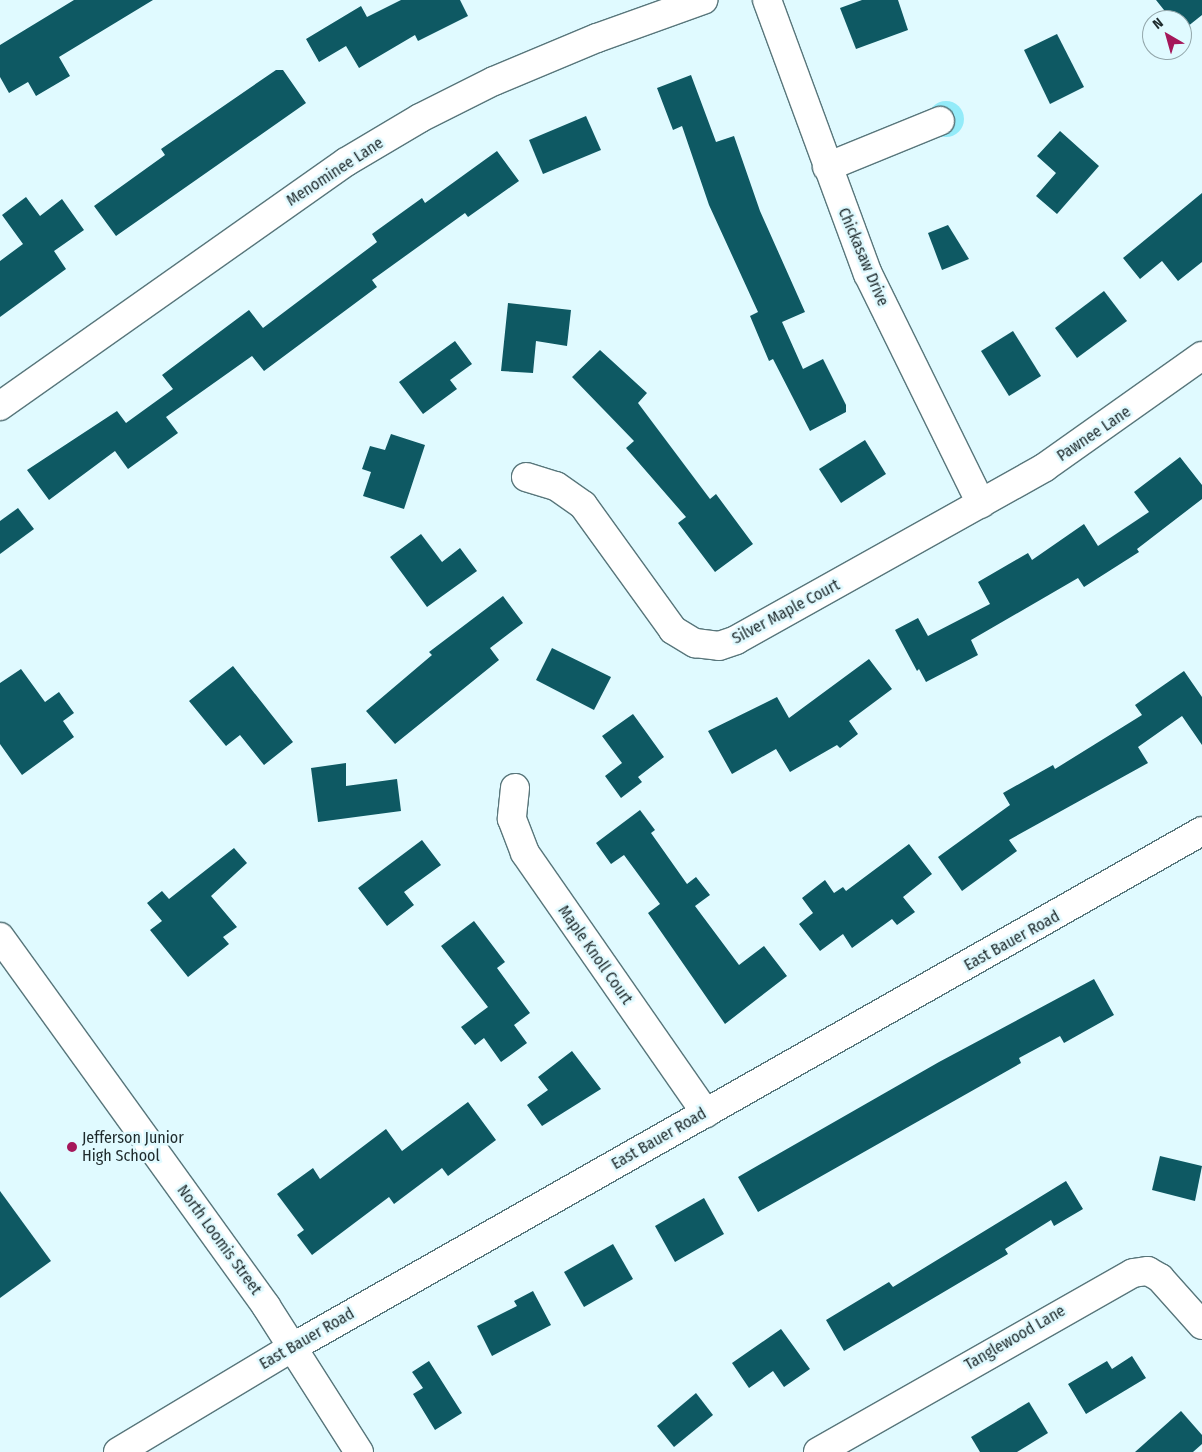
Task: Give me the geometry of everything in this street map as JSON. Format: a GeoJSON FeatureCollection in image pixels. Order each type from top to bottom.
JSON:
{"type":"FeatureCollection","features":[{"type":"Feature","properties":{"kind":"street","name":"Menominee Lane"},"geometry":{"type":"LineString","coordinates":[[0,406],[346,162],[420,118],[580,45],[703,0]]}},
{"type":"Feature","properties":{"kind":"street","name":"Chickasaw Drive"},"geometry":{"type":"LineString","coordinates":[[767,0],[827,166],[884,309],[982,504]]}},
{"type":"Feature","properties":{"kind":"street"},"geometry":{"type":"LineString","coordinates":[[827,166],[940,121]]}},
{"type":"Feature","properties":{"kind":"street","name":"Pawnee Lane"},"geometry":{"type":"LineString","coordinates":[[982,504],[1090,438],[1202,356]]}},
{"type":"Feature","properties":{"kind":"street","name":"Silver Maple Court"},"geometry":{"type":"LineString","coordinates":[[526,477],[556,486],[583,505],[674,630],[695,643],[719,646],[736,640],[982,504]]}},
{"type":"Feature","properties":{"kind":"street","name":"Maple Knoll Court"},"geometry":{"type":"LineString","coordinates":[[515,788],[512,819],[525,854],[706,1113]]}},
{"type":"Feature","properties":{"kind":"street","name":"East Bauer Road"},"geometry":{"type":"LineString","coordinates":[[118,1452],[293,1347],[1202,831]]}},
{"type":"Feature","properties":{"kind":"street","name":"North Loomis Street"},"geometry":{"type":"LineString","coordinates":[[0,937],[293,1347],[359,1452]]}},
{"type":"Feature","properties":{"kind":"street","name":"Tanglewood Lane"},"geometry":{"type":"LineString","coordinates":[[818,1452],[1133,1273],[1148,1271],[1160,1278],[1202,1325]]}},
{"type":"Feature","properties":{"kind":"shaded area"},"geometry":{"type":"Polygon","coordinates":[[[946,101],[959,106],[964,119],[959,132],[946,137],[933,132],[928,119],[933,106],[946,101]]]}},
{"type":"Feature","properties":{"kind":"building"},"geometry":{"type":"Polygon","coordinates":[[[74,0],[153,0],[59,57],[70,76],[36,96],[28,82],[9,93],[0,77],[0,45],[74,0]]]}},
{"type":"Feature","properties":{"kind":"building"},"geometry":{"type":"Polygon","coordinates":[[[401,0],[460,0],[468,16],[418,41],[415,35],[359,68],[346,46],[319,62],[306,39],[361,6],[367,17],[401,0]]]}},
{"type":"Feature","properties":{"kind":"building"},"geometry":{"type":"Polygon","coordinates":[[[862,0],[898,0],[908,30],[856,49],[840,8],[862,0]]]}},
{"type":"Feature","properties":{"kind":"building"},"geometry":{"type":"Polygon","coordinates":[[[1156,0],[1202,0],[1202,15],[1192,23],[1192,10],[1164,10],[1156,0]]]}},
{"type":"Feature","properties":{"kind":"building"},"geometry":{"type":"Polygon","coordinates":[[[1057,34],[1084,87],[1050,104],[1024,50],[1057,34]]]}},
{"type":"Feature","properties":{"kind":"building"},"geometry":{"type":"Polygon","coordinates":[[[276,70],[283,70],[306,103],[116,236],[94,206],[165,155],[161,149],[276,70]]]}},
{"type":"Feature","properties":{"kind":"building"},"geometry":{"type":"Polygon","coordinates":[[[691,75],[716,142],[734,136],[760,211],[805,312],[782,322],[803,369],[823,359],[846,405],[846,412],[810,431],[773,359],[769,361],[750,316],[758,312],[709,205],[682,126],[673,130],[657,88],[691,75]]]}},
{"type":"Feature","properties":{"kind":"building"},"geometry":{"type":"Polygon","coordinates":[[[586,116],[601,150],[543,174],[529,140],[586,116]]]}},
{"type":"Feature","properties":{"kind":"building"},"geometry":{"type":"Polygon","coordinates":[[[1060,131],[1099,166],[1057,214],[1036,196],[1056,173],[1037,156],[1060,131]]]}},
{"type":"Feature","properties":{"kind":"building"},"geometry":{"type":"Polygon","coordinates":[[[497,151],[519,181],[468,217],[465,213],[372,280],[377,287],[264,371],[252,356],[166,417],[178,433],[128,469],[115,451],[49,500],[27,470],[117,411],[126,423],[173,389],[162,375],[249,310],[263,328],[377,242],[372,234],[422,198],[425,203],[497,151]]]}},
{"type":"Feature","properties":{"kind":"building"},"geometry":{"type":"Polygon","coordinates":[[[1202,193],[1202,262],[1178,281],[1162,261],[1140,279],[1123,258],[1202,193]]]}},
{"type":"Feature","properties":{"kind":"building"},"geometry":{"type":"Polygon","coordinates":[[[26,197],[40,216],[62,199],[84,230],[54,251],[66,269],[0,317],[0,261],[23,244],[2,215],[26,197]]]}},
{"type":"Feature","properties":{"kind":"building"},"geometry":{"type":"Polygon","coordinates":[[[948,225],[969,259],[942,270],[928,233],[948,225]]]}},
{"type":"Feature","properties":{"kind":"building"},"geometry":{"type":"Polygon","coordinates":[[[1104,291],[1127,321],[1077,358],[1055,328],[1104,291]]]}},
{"type":"Feature","properties":{"kind":"building"},"geometry":{"type":"Polygon","coordinates":[[[508,303],[571,310],[567,346],[536,341],[533,373],[501,371],[508,303]]]}},
{"type":"Feature","properties":{"kind":"building"},"geometry":{"type":"Polygon","coordinates":[[[1013,331],[1041,376],[1009,396],[981,351],[1013,331]]]}},
{"type":"Feature","properties":{"kind":"building"},"geometry":{"type":"Polygon","coordinates":[[[455,341],[472,364],[450,380],[457,389],[423,414],[399,382],[455,341]]]}},
{"type":"Feature","properties":{"kind":"building"},"geometry":{"type":"Polygon","coordinates":[[[600,350],[647,393],[638,403],[710,499],[716,494],[753,544],[715,572],[678,523],[686,517],[626,448],[634,441],[572,377],[600,350]]]}},
{"type":"Feature","properties":{"kind":"building"},"geometry":{"type":"Polygon","coordinates":[[[391,434],[425,445],[404,509],[363,496],[371,472],[362,469],[370,446],[385,450],[391,434]]]}},
{"type":"Feature","properties":{"kind":"building"},"geometry":{"type":"Polygon","coordinates":[[[865,440],[886,474],[841,503],[819,469],[865,440]]]}},
{"type":"Feature","properties":{"kind":"building"},"geometry":{"type":"Polygon","coordinates":[[[1180,457],[1202,485],[1202,499],[1137,549],[1139,552],[1084,587],[1078,578],[971,640],[978,655],[926,682],[919,669],[917,671],[895,630],[918,618],[928,636],[990,604],[978,582],[1028,553],[1032,560],[1084,524],[1098,546],[1149,512],[1134,492],[1180,457]]]}},
{"type":"Feature","properties":{"kind":"building"},"geometry":{"type":"Polygon","coordinates":[[[18,508],[34,529],[0,554],[0,521],[18,508]]]}},
{"type":"Feature","properties":{"kind":"building"},"geometry":{"type":"Polygon","coordinates":[[[421,534],[442,562],[460,548],[477,571],[427,607],[390,557],[421,534]]]}},
{"type":"Feature","properties":{"kind":"building"},"geometry":{"type":"Polygon","coordinates":[[[503,596],[523,623],[490,648],[499,660],[395,744],[366,711],[432,655],[429,652],[503,596]]]}},
{"type":"Feature","properties":{"kind":"building"},"geometry":{"type":"Polygon","coordinates":[[[552,648],[611,677],[594,710],[536,680],[552,648]]]}},
{"type":"Feature","properties":{"kind":"building"},"geometry":{"type":"Polygon","coordinates":[[[869,659],[892,689],[849,721],[858,734],[840,748],[837,745],[790,772],[776,749],[732,774],[708,731],[777,697],[789,718],[869,659]]]}},
{"type":"Feature","properties":{"kind":"building"},"geometry":{"type":"Polygon","coordinates":[[[233,666],[293,742],[264,765],[240,735],[226,746],[189,701],[233,666]]]}},
{"type":"Feature","properties":{"kind":"building"},"geometry":{"type":"Polygon","coordinates":[[[21,669],[45,702],[59,692],[74,713],[63,721],[74,737],[22,775],[0,744],[0,683],[21,669]]]}},
{"type":"Feature","properties":{"kind":"building"},"geometry":{"type":"Polygon","coordinates":[[[1184,671],[1202,697],[1202,745],[1182,716],[1138,747],[1148,763],[1009,840],[1017,851],[962,891],[938,857],[1010,805],[1003,793],[1053,765],[1055,769],[1142,715],[1135,705],[1184,671]]]}},
{"type":"Feature","properties":{"kind":"building"},"geometry":{"type":"Polygon","coordinates":[[[633,714],[664,757],[638,777],[642,782],[621,798],[605,776],[622,763],[602,736],[633,714]]]}},
{"type":"Feature","properties":{"kind":"building"},"geometry":{"type":"Polygon","coordinates":[[[346,763],[346,786],[397,779],[401,811],[318,822],[311,768],[346,763]]]}},
{"type":"Feature","properties":{"kind":"building"},"geometry":{"type":"Polygon","coordinates":[[[640,810],[655,830],[651,833],[687,884],[696,877],[710,895],[695,906],[739,965],[764,946],[787,976],[725,1024],[648,913],[660,904],[624,855],[611,864],[596,843],[640,810]]]}},
{"type":"Feature","properties":{"kind":"building"},"geometry":{"type":"Polygon","coordinates":[[[422,840],[441,865],[404,892],[414,905],[387,926],[358,888],[422,840]]]}},
{"type":"Feature","properties":{"kind":"building"},"geometry":{"type":"Polygon","coordinates":[[[909,844],[932,874],[903,897],[915,912],[897,925],[892,919],[852,948],[843,934],[820,951],[799,924],[813,913],[802,898],[825,880],[834,893],[843,887],[846,891],[909,844]]]}},
{"type":"Feature","properties":{"kind":"building"},"geometry":{"type":"Polygon","coordinates":[[[234,848],[247,863],[211,896],[237,927],[223,937],[229,944],[188,977],[150,930],[162,921],[147,903],[162,891],[169,899],[234,848]]]}},
{"type":"Feature","properties":{"kind":"building"},"geometry":{"type":"Polygon","coordinates":[[[474,921],[505,962],[497,968],[530,1013],[514,1025],[527,1043],[501,1062],[484,1038],[475,1045],[461,1027],[488,1007],[441,946],[474,921]]]}},
{"type":"Feature","properties":{"kind":"building"},"geometry":{"type":"Polygon","coordinates":[[[1094,979],[1114,1015],[1064,1043],[1060,1036],[1019,1058],[1021,1063],[758,1212],[738,1177],[939,1062],[1094,979]]]}},
{"type":"Feature","properties":{"kind":"building"},"geometry":{"type":"Polygon","coordinates":[[[572,1051],[601,1089],[542,1126],[527,1105],[548,1090],[538,1077],[572,1051]]]}},
{"type":"Feature","properties":{"kind":"building"},"geometry":{"type":"Polygon","coordinates":[[[468,1102],[496,1140],[448,1176],[442,1168],[394,1204],[389,1197],[312,1255],[297,1235],[304,1230],[277,1194],[313,1168],[320,1179],[386,1129],[402,1151],[468,1102]]]}},
{"type":"Feature","properties":{"kind":"building"},"geometry":{"type":"Polygon","coordinates":[[[1160,1156],[1202,1166],[1195,1201],[1152,1190],[1160,1156]]]}},
{"type":"Feature","properties":{"kind":"building"},"geometry":{"type":"Polygon","coordinates":[[[1066,1181],[1083,1209],[1054,1226],[1051,1220],[1005,1249],[1008,1254],[844,1351],[826,1320],[889,1282],[893,1287],[1066,1181]]]}},
{"type":"Feature","properties":{"kind":"building"},"geometry":{"type":"Polygon","coordinates":[[[0,1191],[51,1261],[0,1298],[0,1191]]]}},
{"type":"Feature","properties":{"kind":"building"},"geometry":{"type":"Polygon","coordinates":[[[704,1198],[724,1234],[675,1262],[655,1226],[704,1198]]]}},
{"type":"Feature","properties":{"kind":"building"},"geometry":{"type":"Polygon","coordinates":[[[613,1244],[633,1279],[584,1307],[564,1272],[613,1244]]]}},
{"type":"Feature","properties":{"kind":"building"},"geometry":{"type":"Polygon","coordinates":[[[533,1291],[551,1325],[492,1356],[477,1326],[517,1306],[514,1301],[533,1291]]]}},
{"type":"Feature","properties":{"kind":"building"},"geometry":{"type":"Polygon","coordinates":[[[781,1329],[810,1369],[784,1387],[773,1371],[749,1388],[732,1363],[781,1329]]]}},
{"type":"Feature","properties":{"kind":"building"},"geometry":{"type":"Polygon","coordinates":[[[1132,1356],[1146,1378],[1086,1414],[1068,1384],[1107,1361],[1112,1369],[1132,1356]]]}},
{"type":"Feature","properties":{"kind":"building"},"geometry":{"type":"Polygon","coordinates":[[[429,1361],[462,1413],[435,1430],[413,1394],[423,1388],[412,1372],[429,1361]]]}},
{"type":"Feature","properties":{"kind":"building"},"geometry":{"type":"Polygon","coordinates":[[[696,1393],[713,1415],[674,1447],[657,1426],[696,1393]]]}},
{"type":"Feature","properties":{"kind":"building"},"geometry":{"type":"Polygon","coordinates":[[[1029,1402],[1048,1433],[1017,1452],[980,1452],[971,1437],[1029,1402]]]}},
{"type":"Feature","properties":{"kind":"building"},"geometry":{"type":"Polygon","coordinates":[[[1181,1411],[1202,1435],[1202,1444],[1193,1452],[1135,1452],[1181,1411]]]}},
{"type":"Feature","properties":{"kind":"place","name":"Jefferson Junior High School"},"geometry":{"type":"Point","coordinates":[72,1147]}}]}
